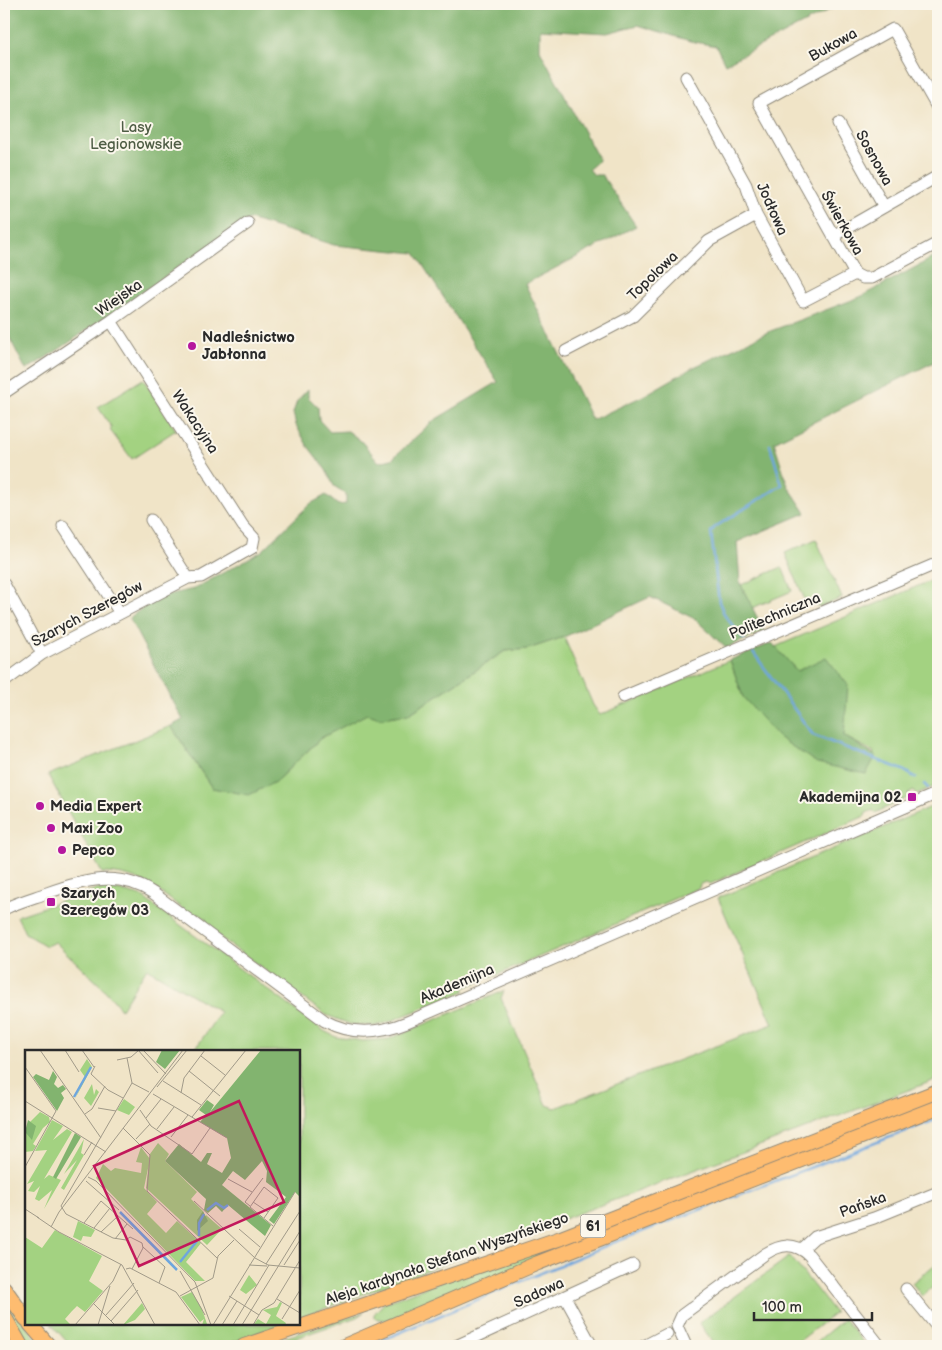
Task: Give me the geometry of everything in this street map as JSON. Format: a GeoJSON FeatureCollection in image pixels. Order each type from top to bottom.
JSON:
{"type":"FeatureCollection","features":[{"type":"Feature","properties":{"kind":"main road","name":"Aleja kardynała Stefana Wyszyńskiego"},"geometry":{"type":"LineString","coordinates":[[244,1346],[561,1238],[938,1091]]}},
{"type":"Feature","properties":{"kind":"main road","name":"Aleja kardynała Stefana Wyszyńskiego"},"geometry":{"type":"LineString","coordinates":[[344,1346],[538,1263],[938,1107]]}},
{"type":"Feature","properties":{"kind":"main road"},"geometry":{"type":"LineString","coordinates":[[4,1288],[25,1318]]}},
{"type":"Feature","properties":{"kind":"main road"},"geometry":{"type":"LineString","coordinates":[[4,1316],[21,1346]]}},
{"type":"Feature","properties":{"kind":"main road"},"geometry":{"type":"LineString","coordinates":[[31,1325],[49,1346]]}},
{"type":"Feature","properties":{"kind":"street","name":"Bukowa"},"geometry":{"type":"LineString","coordinates":[[759,103],[893,29],[938,109]]}},
{"type":"Feature","properties":{"kind":"street","name":"Jodłowa"},"geometry":{"type":"LineString","coordinates":[[686,77],[746,185],[756,216],[803,301],[855,274]]}},
{"type":"Feature","properties":{"kind":"street","name":"Świerkowa"},"geometry":{"type":"LineString","coordinates":[[759,103],[855,274],[863,278],[872,278],[938,242]]}},
{"type":"Feature","properties":{"kind":"street","name":"Sosnowa"},"geometry":{"type":"LineString","coordinates":[[838,124],[884,207]]}},
{"type":"Feature","properties":{"kind":"street","name":"Sosnowa"},"geometry":{"type":"LineString","coordinates":[[833,236],[938,176]]}},
{"type":"Feature","properties":{"kind":"street","name":"Topolowa"},"geometry":{"type":"LineString","coordinates":[[566,351],[633,316],[709,241],[756,216]]}},
{"type":"Feature","properties":{"kind":"street","name":"Wiejska"},"geometry":{"type":"LineString","coordinates":[[4,393],[111,322],[248,223]]}},
{"type":"Feature","properties":{"kind":"street","name":"Wakacyjna"},"geometry":{"type":"LineString","coordinates":[[111,322],[243,526],[254,538]]}},
{"type":"Feature","properties":{"kind":"street"},"geometry":{"type":"LineString","coordinates":[[151,520],[188,578]]}},
{"type":"Feature","properties":{"kind":"street"},"geometry":{"type":"LineString","coordinates":[[62,526],[120,613]]}},
{"type":"Feature","properties":{"kind":"street","name":"Szarych Szeregów"},"geometry":{"type":"LineString","coordinates":[[4,682],[42,654],[188,578],[201,577],[252,548],[254,538]]}},
{"type":"Feature","properties":{"kind":"street","name":"Politechniczna"},"geometry":{"type":"LineString","coordinates":[[624,697],[938,564]]}},
{"type":"Feature","properties":{"kind":"street"},"geometry":{"type":"LineString","coordinates":[[4,584],[42,654]]}},
{"type":"Feature","properties":{"kind":"street","name":"Akademijna"},"geometry":{"type":"LineString","coordinates":[[4,909],[85,882],[109,878],[131,881],[153,893],[325,1021],[350,1030],[381,1030],[406,1022],[938,793]]}},
{"type":"Feature","properties":{"kind":"street","name":"Pańska"},"geometry":{"type":"LineString","coordinates":[[802,1249],[814,1237],[874,1218],[938,1192]]}},
{"type":"Feature","properties":{"kind":"street"},"geometry":{"type":"LineString","coordinates":[[686,1346],[677,1326],[682,1315],[771,1250],[785,1245],[802,1249],[880,1346]]}},
{"type":"Feature","properties":{"kind":"street","name":"Sadowa"},"geometry":{"type":"LineString","coordinates":[[456,1346],[478,1342],[565,1297],[633,1265]]}},
{"type":"Feature","properties":{"kind":"street"},"geometry":{"type":"LineString","coordinates":[[906,1289],[938,1328]]}},
{"type":"Feature","properties":{"kind":"street"},"geometry":{"type":"LineString","coordinates":[[565,1297],[592,1346]]}},
{"type":"Feature","properties":{"kind":"street"},"geometry":{"type":"LineString","coordinates":[[644,1346],[667,1334]]}},
{"type":"Feature","properties":{"kind":"green space","name":"Lasy Legionowskie"},"geometry":{"type":"Polygon","coordinates":[[[4,4],[841,4],[725,64],[716,46],[690,41],[638,25],[607,33],[540,29],[540,50],[599,160],[589,169],[594,175],[602,175],[636,226],[525,284],[592,420],[643,396],[692,368],[768,332],[860,297],[938,255],[938,360],[774,442],[788,486],[806,513],[737,542],[740,583],[764,631],[726,648],[695,619],[650,597],[564,637],[528,649],[505,651],[409,714],[381,718],[367,714],[321,738],[275,782],[249,795],[212,788],[171,726],[183,720],[129,618],[158,597],[194,589],[262,551],[310,504],[326,495],[338,505],[346,504],[346,494],[334,486],[326,470],[307,445],[296,425],[293,413],[297,401],[308,389],[308,397],[318,407],[319,420],[330,432],[348,431],[361,441],[379,462],[392,459],[433,421],[498,382],[415,253],[334,245],[249,219],[26,370],[4,327],[4,4]]]}},
{"type":"Feature","properties":{"kind":"green space"},"geometry":{"type":"Polygon","coordinates":[[[143,379],[176,430],[132,459],[110,430],[112,428],[98,407],[143,379]]]}},
{"type":"Feature","properties":{"kind":"green space"},"geometry":{"type":"Polygon","coordinates":[[[816,539],[842,598],[820,607],[805,600],[785,553],[816,539]]]}},
{"type":"Feature","properties":{"kind":"green space"},"geometry":{"type":"Polygon","coordinates":[[[782,567],[792,591],[752,608],[741,585],[782,567]]]}},
{"type":"Feature","properties":{"kind":"green space"},"geometry":{"type":"Polygon","coordinates":[[[937,578],[938,785],[916,794],[914,791],[908,794],[909,797],[875,813],[873,810],[866,813],[865,816],[710,884],[706,882],[700,884],[699,888],[490,978],[487,976],[481,978],[481,981],[464,988],[465,991],[386,1023],[374,1026],[350,1024],[326,1015],[206,927],[206,919],[199,914],[191,915],[160,892],[139,880],[128,876],[102,873],[48,775],[171,726],[212,788],[275,782],[321,738],[367,713],[381,718],[409,714],[505,651],[528,649],[564,637],[593,705],[600,715],[730,660],[743,697],[865,774],[874,752],[843,736],[797,671],[775,647],[937,578]]]}},
{"type":"Feature","properties":{"kind":"green space"},"geometry":{"type":"Polygon","coordinates":[[[772,643],[797,671],[826,657],[848,685],[844,736],[876,756],[866,774],[817,763],[778,737],[743,697],[730,660],[772,643]]]}},
{"type":"Feature","properties":{"kind":"green space"},"geometry":{"type":"Polygon","coordinates":[[[938,804],[938,1079],[300,1318],[300,1050],[195,1050],[220,1012],[147,968],[121,1009],[103,988],[55,942],[46,946],[25,933],[17,916],[97,889],[114,889],[141,896],[324,1031],[336,1037],[363,1041],[389,1039],[504,991],[501,998],[547,1105],[555,1108],[773,1024],[718,898],[938,804]]]}},
{"type":"Feature","properties":{"kind":"green space"},"geometry":{"type":"Polygon","coordinates":[[[938,1094],[938,1100],[393,1319],[374,1318],[374,1314],[384,1303],[938,1094]]]}},
{"type":"Feature","properties":{"kind":"green space"},"geometry":{"type":"Polygon","coordinates":[[[790,1256],[835,1313],[793,1346],[716,1346],[699,1323],[790,1256]]]}},
{"type":"Feature","properties":{"kind":"green space"},"geometry":{"type":"Polygon","coordinates":[[[938,1262],[938,1283],[922,1296],[912,1283],[938,1262]]]}},
{"type":"Feature","properties":{"kind":"green space"},"geometry":{"type":"Polygon","coordinates":[[[4,1298],[42,1346],[29,1346],[4,1304],[4,1298]]]}},
{"type":"Feature","properties":{"kind":"green space"},"geometry":{"type":"Polygon","coordinates":[[[364,1312],[357,1317],[272,1346],[259,1346],[364,1312]]]}},
{"type":"Feature","properties":{"kind":"green space"},"geometry":{"type":"Polygon","coordinates":[[[844,1319],[866,1346],[819,1346],[816,1342],[844,1319]]]}},
{"type":"Feature","properties":{"kind":"green space"},"geometry":{"type":"Polygon","coordinates":[[[52,1325],[280,1325],[222,1346],[71,1346],[52,1325]]]}},
{"type":"Feature","properties":{"kind":"waterway"},"geometry":{"type":"LineString","coordinates":[[744,639],[725,616],[719,602],[711,532],[715,527],[782,485],[770,445]]}},
{"type":"Feature","properties":{"kind":"waterway"},"geometry":{"type":"LineString","coordinates":[[753,652],[813,735],[903,770],[916,778]]}},
{"type":"Feature","properties":{"kind":"waterway"},"geometry":{"type":"LineString","coordinates":[[924,784],[928,788]]}},
{"type":"Feature","properties":{"kind":"waterway"},"geometry":{"type":"LineString","coordinates":[[368,1346],[610,1244],[938,1119]]}},
{"type":"Feature","properties":{"kind":"place","name":"Nadleśnictwo Jabłonna"},"geometry":{"type":"Point","coordinates":[192,346]}},
{"type":"Feature","properties":{"kind":"place","name":"Akademijna 02"},"geometry":{"type":"Point","coordinates":[912,797]}},
{"type":"Feature","properties":{"kind":"place","name":"Media Expert"},"geometry":{"type":"Point","coordinates":[40,806]}},
{"type":"Feature","properties":{"kind":"place","name":"Maxi Zoo"},"geometry":{"type":"Point","coordinates":[51,828]}},
{"type":"Feature","properties":{"kind":"place","name":"Pepco"},"geometry":{"type":"Point","coordinates":[62,850]}},
{"type":"Feature","properties":{"kind":"place","name":"Szarych Szeregów 03"},"geometry":{"type":"Point","coordinates":[51,902]}}]}
